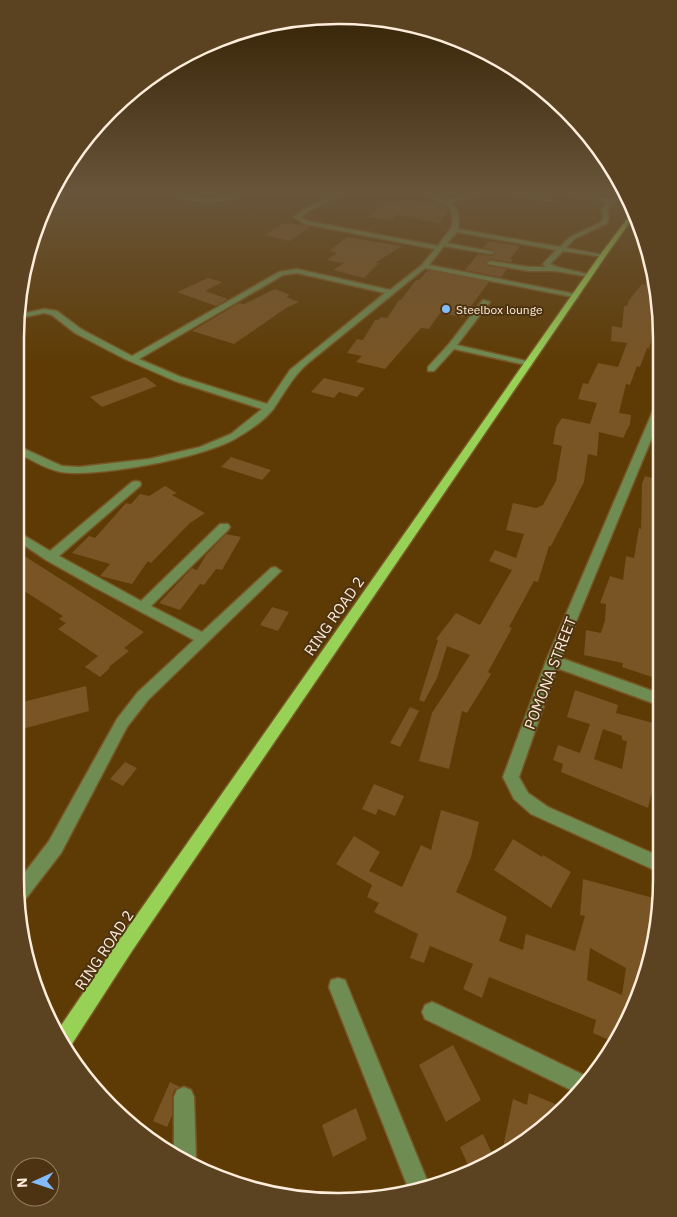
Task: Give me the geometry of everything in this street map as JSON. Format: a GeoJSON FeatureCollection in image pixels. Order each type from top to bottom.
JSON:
{"type":"FeatureCollection","features":[{"type":"Feature","properties":{"kind":"main road","name":"RING ROAD 2"},"geometry":{"type":"LineString","coordinates":[[66,1036],[137,929],[605,252]]}},
{"type":"Feature","properties":{"kind":"street"},"geometry":{"type":"LineString","coordinates":[[24,452],[62,469],[92,470],[149,462],[219,444],[234,436],[269,408],[292,372],[424,266],[435,252]]}},
{"type":"Feature","properties":{"kind":"street"},"geometry":{"type":"LineString","coordinates":[[555,269],[546,264],[557,252]]}},
{"type":"Feature","properties":{"kind":"street"},"geometry":{"type":"LineString","coordinates":[[580,252],[602,256]]}},
{"type":"Feature","properties":{"kind":"street"},"geometry":{"type":"LineString","coordinates":[[490,263],[529,269],[555,269],[589,276]]}},
{"type":"Feature","properties":{"kind":"street"},"geometry":{"type":"LineString","coordinates":[[424,266],[575,296]]}},
{"type":"Feature","properties":{"kind":"street"},"geometry":{"type":"LineString","coordinates":[[133,360],[281,273],[297,271],[390,292]]}},
{"type":"Feature","properties":{"kind":"street"},"geometry":{"type":"LineString","coordinates":[[431,369],[452,346],[486,302]]}},
{"type":"Feature","properties":{"kind":"street"},"geometry":{"type":"LineString","coordinates":[[24,315],[44,311],[54,313],[78,331],[133,360],[178,379],[269,408]]}},
{"type":"Feature","properties":{"kind":"street"},"geometry":{"type":"LineString","coordinates":[[452,346],[528,364]]}},
{"type":"Feature","properties":{"kind":"street","name":"POMONA STREET"},"geometry":{"type":"LineString","coordinates":[[653,423],[553,661],[511,777],[514,788],[526,802],[542,812],[653,861]]}},
{"type":"Feature","properties":{"kind":"street"},"geometry":{"type":"LineString","coordinates":[[50,557],[136,484]]}},
{"type":"Feature","properties":{"kind":"street"},"geometry":{"type":"LineString","coordinates":[[142,607],[224,527]]}},
{"type":"Feature","properties":{"kind":"street"},"geometry":{"type":"LineString","coordinates":[[24,541],[50,557],[204,639]]}},
{"type":"Feature","properties":{"kind":"street"},"geometry":{"type":"LineString","coordinates":[[24,887],[55,847],[122,722],[143,696],[275,571]]}},
{"type":"Feature","properties":{"kind":"street"},"geometry":{"type":"LineString","coordinates":[[553,661],[653,697]]}},
{"type":"Feature","properties":{"kind":"street"},"geometry":{"type":"LineString","coordinates":[[338,987],[418,1183]]}},
{"type":"Feature","properties":{"kind":"street"},"geometry":{"type":"LineString","coordinates":[[432,1012],[578,1083]]}},
{"type":"Feature","properties":{"kind":"street"},"geometry":{"type":"LineString","coordinates":[[184,1097],[185,1153]]}},
{"type":"Feature","properties":{"kind":"building"},"geometry":{"type":"Polygon","coordinates":[[[332,252],[393,252],[375,263],[379,263],[364,278],[333,270],[344,263],[327,260],[337,253],[332,252]]]}},
{"type":"Feature","properties":{"kind":"building"},"geometry":{"type":"Polygon","coordinates":[[[494,252],[516,252],[510,259],[513,260],[511,262],[490,259],[485,263],[488,266],[507,269],[501,277],[465,270],[478,254],[491,256],[495,254],[494,252]]]}},
{"type":"Feature","properties":{"kind":"building"},"geometry":{"type":"Polygon","coordinates":[[[428,270],[489,282],[463,317],[440,313],[429,329],[421,328],[385,369],[356,362],[362,356],[347,353],[357,339],[363,340],[375,320],[381,317],[387,318],[416,280],[419,280],[428,270]]]}},
{"type":"Feature","properties":{"kind":"building"},"geometry":{"type":"Polygon","coordinates":[[[208,278],[222,282],[205,291],[228,299],[216,306],[177,292],[208,278]]]}},
{"type":"Feature","properties":{"kind":"building"},"geometry":{"type":"Polygon","coordinates":[[[647,279],[651,297],[653,335],[649,349],[647,348],[640,367],[637,366],[630,385],[626,384],[619,413],[631,415],[630,424],[623,438],[599,432],[597,456],[588,454],[584,482],[551,546],[549,546],[538,582],[534,581],[509,627],[512,628],[488,672],[491,674],[467,713],[462,711],[449,769],[419,761],[432,713],[470,655],[447,646],[437,678],[424,702],[419,700],[438,640],[436,639],[456,613],[480,625],[512,570],[489,561],[495,550],[516,558],[524,534],[506,530],[513,503],[536,508],[543,505],[556,481],[562,446],[553,444],[556,427],[562,418],[590,424],[597,403],[578,399],[583,383],[588,384],[598,363],[618,367],[627,343],[611,341],[612,326],[622,328],[624,306],[627,306],[629,300],[642,284],[645,285],[647,279]]]}},
{"type":"Feature","properties":{"kind":"building"},"geometry":{"type":"Polygon","coordinates":[[[275,289],[290,295],[286,297],[299,302],[286,308],[234,344],[192,331],[239,303],[244,304],[275,289]]]}},
{"type":"Feature","properties":{"kind":"building"},"geometry":{"type":"Polygon","coordinates":[[[145,377],[157,386],[102,407],[90,397],[145,377]]]}},
{"type":"Feature","properties":{"kind":"building"},"geometry":{"type":"Polygon","coordinates":[[[324,378],[365,388],[357,397],[339,392],[334,398],[311,392],[324,378]]]}},
{"type":"Feature","properties":{"kind":"building"},"geometry":{"type":"Polygon","coordinates":[[[231,457],[271,470],[262,480],[221,467],[231,457]]]}},
{"type":"Feature","properties":{"kind":"building"},"geometry":{"type":"Polygon","coordinates":[[[645,476],[653,478],[653,677],[622,667],[623,663],[584,655],[586,630],[601,633],[605,620],[606,604],[600,603],[610,576],[623,580],[626,556],[634,558],[639,528],[641,529],[642,484],[645,476]]]}},
{"type":"Feature","properties":{"kind":"building"},"geometry":{"type":"Polygon","coordinates":[[[165,486],[177,493],[172,495],[205,513],[190,523],[151,563],[148,561],[132,584],[100,576],[110,564],[72,553],[89,536],[95,538],[126,503],[131,504],[140,494],[149,496],[165,486]]]}},
{"type":"Feature","properties":{"kind":"building"},"geometry":{"type":"Polygon","coordinates":[[[226,534],[241,537],[222,570],[216,569],[204,585],[200,584],[180,610],[159,603],[192,568],[197,570],[206,555],[226,534]]]}},
{"type":"Feature","properties":{"kind":"building"},"geometry":{"type":"Polygon","coordinates":[[[24,556],[144,632],[124,648],[129,651],[100,677],[85,667],[98,656],[58,629],[66,623],[59,619],[63,616],[24,591],[24,556]]]}},
{"type":"Feature","properties":{"kind":"building"},"geometry":{"type":"Polygon","coordinates":[[[272,607],[289,612],[278,631],[260,625],[272,607]]]}},
{"type":"Feature","properties":{"kind":"building"},"geometry":{"type":"Polygon","coordinates":[[[86,686],[89,711],[24,729],[24,702],[86,686]]]}},
{"type":"Feature","properties":{"kind":"building"},"geometry":{"type":"Polygon","coordinates":[[[575,690],[618,705],[616,713],[653,723],[653,787],[648,808],[561,772],[563,764],[553,760],[558,745],[580,753],[590,724],[567,717],[575,690]],[[603,729],[594,759],[622,769],[627,741],[622,740],[622,736],[603,729]]]}},
{"type":"Feature","properties":{"kind":"building"},"geometry":{"type":"Polygon","coordinates":[[[410,707],[419,711],[400,747],[390,743],[410,707]]]}},
{"type":"Feature","properties":{"kind":"building"},"geometry":{"type":"Polygon","coordinates":[[[125,762],[137,768],[123,786],[110,779],[125,762]]]}},
{"type":"Feature","properties":{"kind":"building"},"geometry":{"type":"Polygon","coordinates":[[[374,784],[404,796],[395,816],[378,809],[376,815],[362,809],[374,784]]]}},
{"type":"Feature","properties":{"kind":"building"},"geometry":{"type":"Polygon","coordinates":[[[441,810],[479,822],[471,857],[456,892],[507,917],[499,941],[523,950],[526,934],[575,951],[585,916],[580,915],[583,879],[653,898],[651,920],[637,980],[621,1018],[609,1040],[593,1033],[596,1020],[489,977],[482,998],[463,989],[473,964],[430,946],[424,963],[410,958],[418,934],[374,912],[379,903],[367,897],[372,885],[336,864],[354,836],[380,852],[369,871],[402,887],[421,845],[431,850],[441,810]],[[590,948],[587,980],[622,995],[626,968],[590,948]]]}},
{"type":"Feature","properties":{"kind":"building"},"geometry":{"type":"Polygon","coordinates":[[[513,839],[571,872],[551,908],[494,870],[513,839]]]}},
{"type":"Feature","properties":{"kind":"building"},"geometry":{"type":"Polygon","coordinates":[[[453,1045],[481,1100],[446,1122],[419,1065],[453,1045]]]}},
{"type":"Feature","properties":{"kind":"building"},"geometry":{"type":"Polygon","coordinates":[[[170,1082],[180,1087],[175,1089],[172,1096],[172,1116],[167,1127],[153,1121],[170,1082]]]}},
{"type":"Feature","properties":{"kind":"building"},"geometry":{"type":"Polygon","coordinates":[[[529,1093],[557,1105],[530,1128],[503,1146],[513,1099],[527,1105],[529,1093]]]}},
{"type":"Feature","properties":{"kind":"building"},"geometry":{"type":"Polygon","coordinates":[[[356,1108],[367,1139],[333,1157],[322,1125],[356,1108]]]}},
{"type":"Feature","properties":{"kind":"building"},"geometry":{"type":"Polygon","coordinates":[[[483,1134],[492,1153],[468,1165],[460,1147],[483,1134]]]}},
{"type":"Feature","properties":{"kind":"place","name":"Steelbox lounge"},"geometry":{"type":"Point","coordinates":[446,309]}}]}
